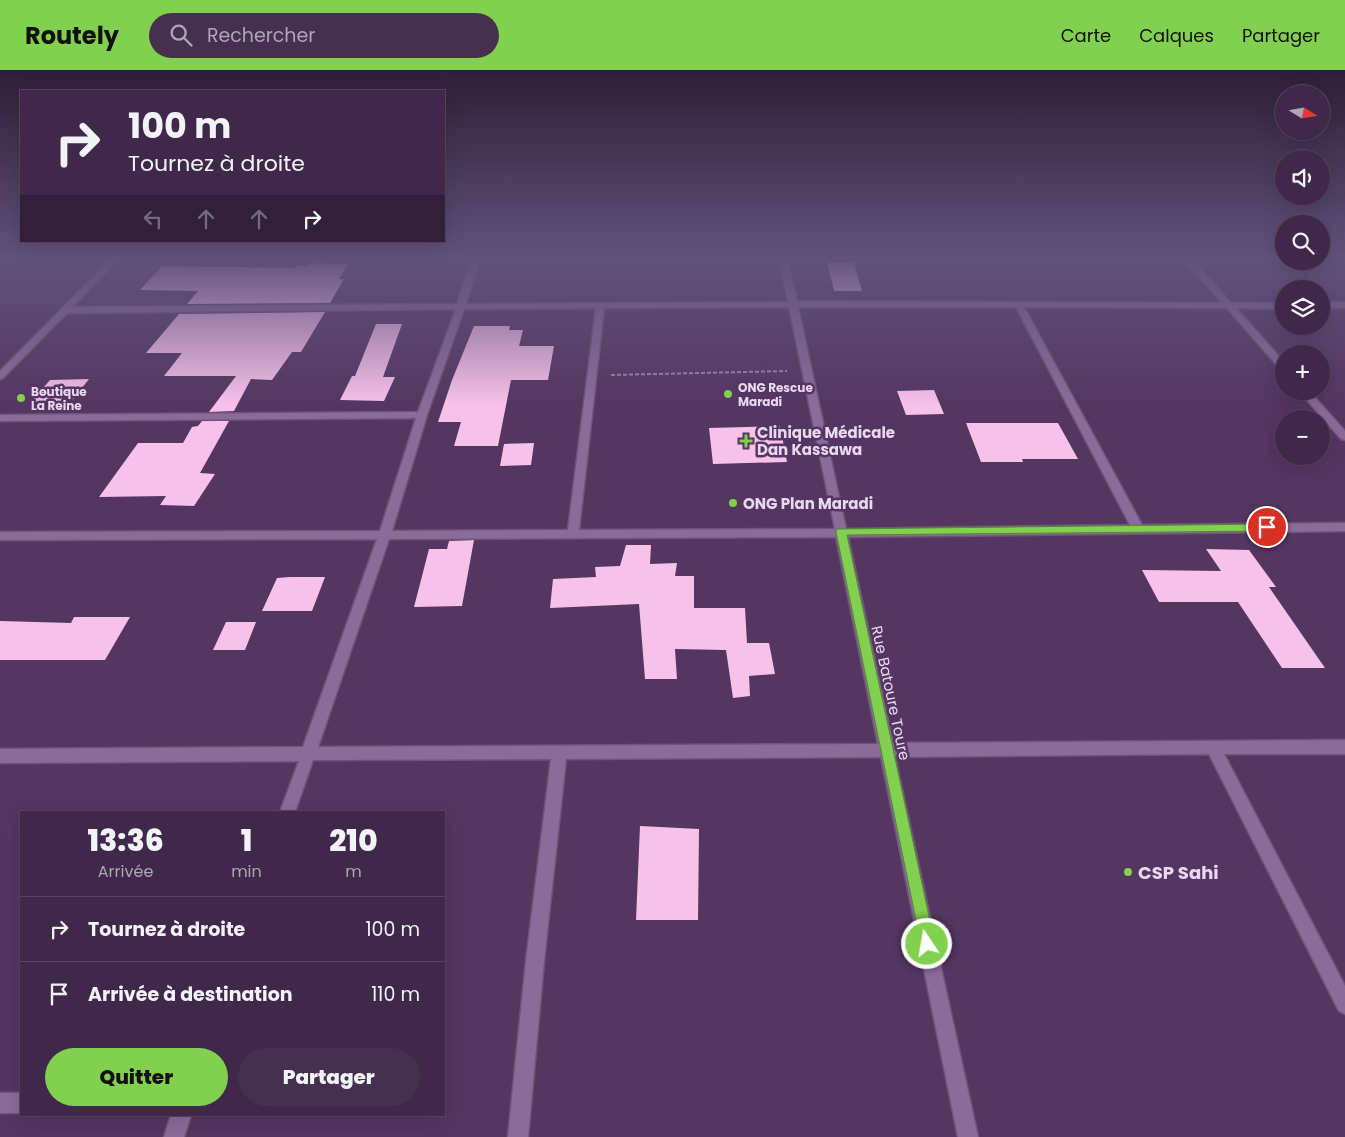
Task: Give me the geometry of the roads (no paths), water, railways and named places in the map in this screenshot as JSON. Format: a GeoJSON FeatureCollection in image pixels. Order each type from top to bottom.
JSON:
{"type":"FeatureCollection","features":[{"type":"Feature","properties":{"kind":"street"},"geometry":{"type":"LineString","coordinates":[[0,376],[69,306]]}},
{"type":"Feature","properties":{"kind":"street"},"geometry":{"type":"LineString","coordinates":[[573,534],[600,306]]}},
{"type":"Feature","properties":{"kind":"street"},"geometry":{"type":"LineString","coordinates":[[65,310],[620,306]]}},
{"type":"Feature","properties":{"kind":"street","name":"Rue Batoure Toure"},"geometry":{"type":"LineString","coordinates":[[793,306],[968,1137]]}},
{"type":"Feature","properties":{"kind":"street"},"geometry":{"type":"LineString","coordinates":[[996,306],[1275,306]]}},
{"type":"Feature","properties":{"kind":"street"},"geometry":{"type":"LineString","coordinates":[[1019,306],[1138,529]]}},
{"type":"Feature","properties":{"kind":"street"},"geometry":{"type":"LineString","coordinates":[[1229,306],[1275,358]]}},
{"type":"Feature","properties":{"kind":"street"},"geometry":{"type":"LineString","coordinates":[[288,811],[385,534],[422,415],[446,352],[459,307]]}},
{"type":"Feature","properties":{"kind":"street"},"geometry":{"type":"LineString","coordinates":[[1312,400],[1345,437]]}},
{"type":"Feature","properties":{"kind":"street"},"geometry":{"type":"LineString","coordinates":[[0,418],[422,415]]}},
{"type":"Feature","properties":{"kind":"street"},"geometry":{"type":"LineString","coordinates":[[0,536],[573,534],[1345,527]]}},
{"type":"Feature","properties":{"kind":"street"},"geometry":{"type":"LineString","coordinates":[[0,756],[1345,747]]}},
{"type":"Feature","properties":{"kind":"street"},"geometry":{"type":"LineString","coordinates":[[1213,748],[1345,1005]]}},
{"type":"Feature","properties":{"kind":"street"},"geometry":{"type":"LineString","coordinates":[[518,1137],[535,961],[559,752]]}},
{"type":"Feature","properties":{"kind":"street"},"geometry":{"type":"LineString","coordinates":[[0,1103],[20,1103]]}},
{"type":"Feature","properties":{"kind":"street"},"geometry":{"type":"LineString","coordinates":[[174,1137],[181,1116]]}},
{"type":"Feature","properties":{"kind":"place","name":"ONG Rescue Maradi"},"geometry":{"type":"Point","coordinates":[728,394]}},
{"type":"Feature","properties":{"kind":"place","name":"Boutique La Reine"},"geometry":{"type":"Point","coordinates":[21,398]}},
{"type":"Feature","properties":{"kind":"place","name":"Clinique Médicale Dan Kassawa"},"geometry":{"type":"Point","coordinates":[746,441]}},
{"type":"Feature","properties":{"kind":"place","name":"ONG Plan Maradi"},"geometry":{"type":"Point","coordinates":[733,503]}},
{"type":"Feature","properties":{"kind":"place","name":"CSP Sahi"},"geometry":{"type":"Point","coordinates":[1128,872]}}]}
